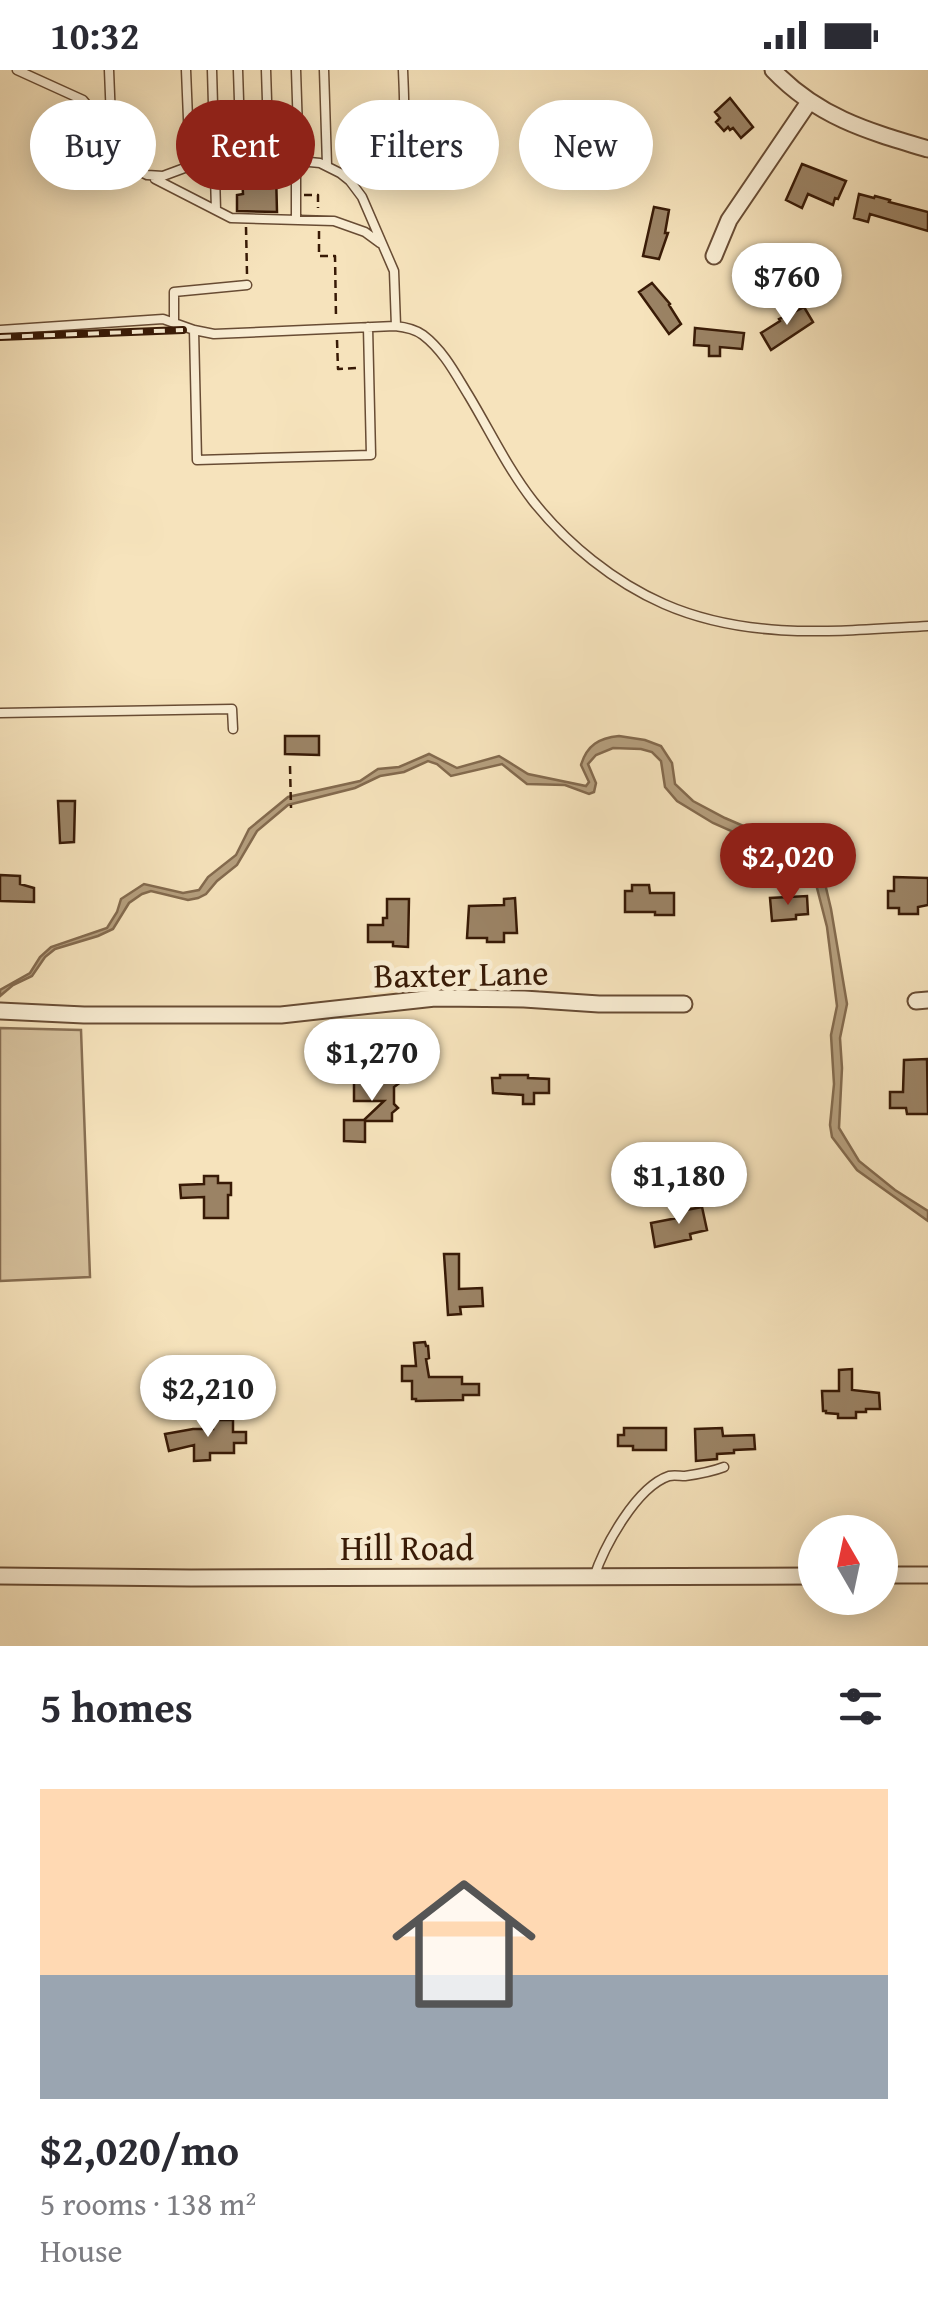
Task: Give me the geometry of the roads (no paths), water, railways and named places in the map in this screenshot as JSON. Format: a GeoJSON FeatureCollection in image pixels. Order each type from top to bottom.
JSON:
{"type":"FeatureCollection","features":[{"type":"Feature","properties":{"kind":"street"},"geometry":{"type":"LineString","coordinates":[[773,70],[809,102],[854,126],[928,148]]}},
{"type":"Feature","properties":{"kind":"street"},"geometry":{"type":"LineString","coordinates":[[714,256],[729,220],[809,102]]}},
{"type":"Feature","properties":{"kind":"street","name":"Baxter Lane"},"geometry":{"type":"LineString","coordinates":[[0,1011],[280,1014],[435,998],[684,1004]]}},
{"type":"Feature","properties":{"kind":"street"},"geometry":{"type":"LineString","coordinates":[[898,1575],[928,1574]]}},
{"type":"Feature","properties":{"kind":"street","name":"Hill Road"},"geometry":{"type":"LineString","coordinates":[[0,1576],[798,1576]]}},
{"type":"Feature","properties":{"kind":"lane"},"geometry":{"type":"LineString","coordinates":[[17,70],[82,100]]}},
{"type":"Feature","properties":{"kind":"lane"},"geometry":{"type":"LineString","coordinates":[[109,70],[110,100]]}},
{"type":"Feature","properties":{"kind":"lane"},"geometry":{"type":"LineString","coordinates":[[186,70],[187,100]]}},
{"type":"Feature","properties":{"kind":"lane"},"geometry":{"type":"LineString","coordinates":[[212,70],[213,100]]}},
{"type":"Feature","properties":{"kind":"lane"},"geometry":{"type":"LineString","coordinates":[[238,70],[239,100]]}},
{"type":"Feature","properties":{"kind":"lane"},"geometry":{"type":"LineString","coordinates":[[266,70],[267,100]]}},
{"type":"Feature","properties":{"kind":"lane"},"geometry":{"type":"LineString","coordinates":[[296,70],[296,100]]}},
{"type":"Feature","properties":{"kind":"lane"},"geometry":{"type":"LineString","coordinates":[[324,70],[327,166]]}},
{"type":"Feature","properties":{"kind":"lane"},"geometry":{"type":"LineString","coordinates":[[403,70],[403,100]]}},
{"type":"Feature","properties":{"kind":"lane"},"geometry":{"type":"LineString","coordinates":[[315,162],[335,171]]}},
{"type":"Feature","properties":{"kind":"lane"},"geometry":{"type":"LineString","coordinates":[[156,179],[231,218],[323,219],[366,232],[382,245]]}},
{"type":"Feature","properties":{"kind":"lane"},"geometry":{"type":"LineString","coordinates":[[216,190],[216,211]]}},
{"type":"Feature","properties":{"kind":"lane"},"geometry":{"type":"LineString","coordinates":[[296,220],[297,190]]}},
{"type":"Feature","properties":{"kind":"lane"},"geometry":{"type":"LineString","coordinates":[[357,190],[394,271],[396,326]]}},
{"type":"Feature","properties":{"kind":"lane"},"geometry":{"type":"LineString","coordinates":[[174,322],[174,292],[248,285]]}},
{"type":"Feature","properties":{"kind":"lane"},"geometry":{"type":"LineString","coordinates":[[0,330],[163,319],[214,334],[396,326],[420,332],[453,369],[515,477],[546,518],[584,554],[641,593],[694,616],[754,630],[803,632],[928,626]]}},
{"type":"Feature","properties":{"kind":"lane"},"geometry":{"type":"LineString","coordinates":[[194,330],[197,460],[370,456],[368,327]]}},
{"type":"Feature","properties":{"kind":"lane"},"geometry":{"type":"LineString","coordinates":[[0,712],[232,709],[233,729]]}},
{"type":"Feature","properties":{"kind":"lane"},"geometry":{"type":"LineString","coordinates":[[594,1577],[624,1516],[652,1487],[669,1476],[724,1467]]}},
{"type":"Feature","properties":{"kind":"railway"},"geometry":{"type":"LineString","coordinates":[[0,337],[183,330]]}}]}
